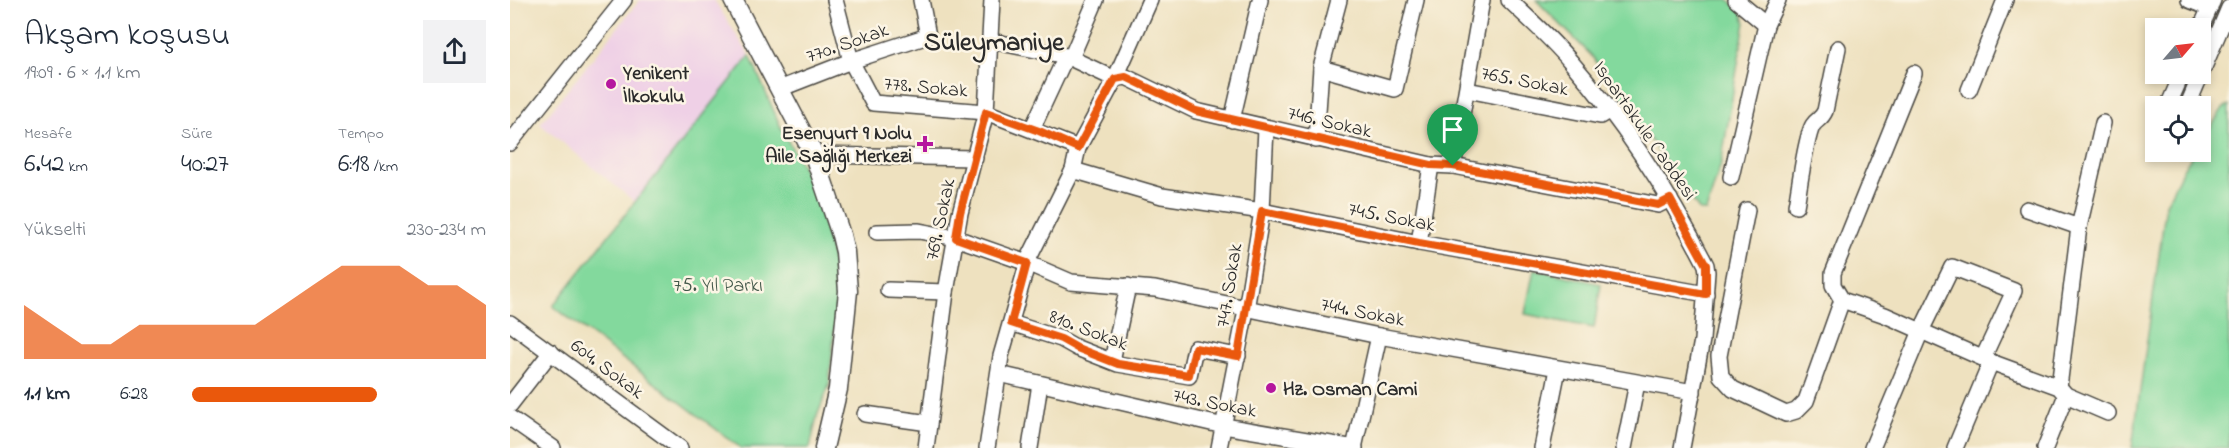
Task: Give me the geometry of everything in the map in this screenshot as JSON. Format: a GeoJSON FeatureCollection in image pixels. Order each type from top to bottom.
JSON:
{"type":"FeatureCollection","features":[{"type":"Feature","properties":{"kind":"main road"},"geometry":{"type":"LineString","coordinates":[[733,0],[814,155],[845,252],[848,291],[838,389],[824,448]]}},
{"type":"Feature","properties":{"kind":"street"},"geometry":{"type":"LineString","coordinates":[[510,142],[624,0]]}},
{"type":"Feature","properties":{"kind":"street","name":"778. Sokak"},"geometry":{"type":"LineString","coordinates":[[836,0],[851,60],[873,103],[986,112],[1078,148]]}},
{"type":"Feature","properties":{"kind":"street","name":"770. Sokak"},"geometry":{"type":"LineString","coordinates":[[779,89],[851,60],[928,36],[921,0]]}},
{"type":"Feature","properties":{"kind":"street","name":"769. Sokak"},"geometry":{"type":"LineString","coordinates":[[926,448],[946,292],[956,238],[986,112],[993,0]]}},
{"type":"Feature","properties":{"kind":"street"},"geometry":{"type":"LineString","coordinates":[[987,448],[999,374],[1027,263],[1073,170],[1078,148],[1115,79],[1150,0]]}},
{"type":"Feature","properties":{"kind":"street"},"geometry":{"type":"LineString","coordinates":[[1232,120],[1260,0]]}},
{"type":"Feature","properties":{"kind":"street"},"geometry":{"type":"LineString","coordinates":[[1316,140],[1320,68],[1339,0]]}},
{"type":"Feature","properties":{"kind":"street"},"geometry":{"type":"LineString","coordinates":[[1320,68],[1395,89],[1416,0]]}},
{"type":"Feature","properties":{"kind":"street"},"geometry":{"type":"LineString","coordinates":[[1453,166],[1482,0]]}},
{"type":"Feature","properties":{"kind":"street","name":"Ispartakule Caddesi"},"geometry":{"type":"LineString","coordinates":[[1509,0],[1570,60],[1610,110],[1670,199],[1706,265],[1702,340],[1682,448]]}},
{"type":"Feature","properties":{"kind":"street"},"geometry":{"type":"LineString","coordinates":[[1736,0],[1766,25]]}},
{"type":"Feature","properties":{"kind":"street"},"geometry":{"type":"LineString","coordinates":[[1731,177],[1766,25],[1778,0]]}},
{"type":"Feature","properties":{"kind":"street"},"geometry":{"type":"LineString","coordinates":[[1969,90],[2005,0]]}},
{"type":"Feature","properties":{"kind":"street"},"geometry":{"type":"LineString","coordinates":[[2189,0],[2211,4],[2205,18]]}},
{"type":"Feature","properties":{"kind":"street"},"geometry":{"type":"LineString","coordinates":[[1032,129],[1095,1]]}},
{"type":"Feature","properties":{"kind":"street"},"geometry":{"type":"LineString","coordinates":[[2192,96],[2229,8]]}},
{"type":"Feature","properties":{"kind":"street","name":"746. Sokak"},"geometry":{"type":"LineString","coordinates":[[991,41],[1068,57],[1115,79],[1126,77],[1196,111],[1316,140],[1431,165],[1453,166],[1658,205],[1670,199]]}},
{"type":"Feature","properties":{"kind":"street"},"geometry":{"type":"LineString","coordinates":[[1796,206],[1813,125],[1822,119],[1825,111],[1838,48]]}},
{"type":"Feature","properties":{"kind":"street"},"geometry":{"type":"LineString","coordinates":[[1914,72],[1833,273],[1833,285],[1842,300],[1921,331],[2108,413]]}},
{"type":"Feature","properties":{"kind":"street","name":"765. Sokak"},"geometry":{"type":"LineString","coordinates":[[1467,90],[1600,116],[1610,110]]}},
{"type":"Feature","properties":{"kind":"street"},"geometry":{"type":"LineString","coordinates":[[2045,448],[2062,391],[2079,227],[2103,123]]}},
{"type":"Feature","properties":{"kind":"street","name":"747. Sokak"},"geometry":{"type":"LineString","coordinates":[[1219,448],[1238,356],[1262,211],[1266,128]]}},
{"type":"Feature","properties":{"kind":"street"},"geometry":{"type":"LineString","coordinates":[[814,155],[975,158]]}},
{"type":"Feature","properties":{"kind":"street"},"geometry":{"type":"LineString","coordinates":[[1419,243],[1431,165]]}},
{"type":"Feature","properties":{"kind":"street","name":"745. Sokak"},"geometry":{"type":"LineString","coordinates":[[1073,170],[1162,196],[1262,211],[1419,243],[1706,294]]}},
{"type":"Feature","properties":{"kind":"street"},"geometry":{"type":"LineString","coordinates":[[2027,209],[2079,227]]}},
{"type":"Feature","properties":{"kind":"street"},"geometry":{"type":"LineString","coordinates":[[1747,210],[1719,356],[1721,376],[1733,389],[1786,414],[1796,411],[1806,401],[1842,300]]}},
{"type":"Feature","properties":{"kind":"street","name":"744. Sokak"},"geometry":{"type":"LineString","coordinates":[[877,232],[919,231],[956,238],[1027,263],[1071,282],[1155,289],[1378,336],[1693,392]]}},
{"type":"Feature","properties":{"kind":"street"},"geometry":{"type":"LineString","coordinates":[[1872,448],[1921,331],[1952,267],[2014,291],[1955,448]]}},
{"type":"Feature","properties":{"kind":"street"},"geometry":{"type":"LineString","coordinates":[[1112,362],[1128,286]]}},
{"type":"Feature","properties":{"kind":"street"},"geometry":{"type":"LineString","coordinates":[[888,290],[946,292]]}},
{"type":"Feature","properties":{"kind":"street","name":"604. Sokak"},"geometry":{"type":"LineString","coordinates":[[510,323],[680,448]]}},
{"type":"Feature","properties":{"kind":"street","name":"810. Sokak"},"geometry":{"type":"LineString","coordinates":[[1011,323],[1061,339],[1112,362],[1135,368],[1189,375],[1195,348],[1238,356]]}},
{"type":"Feature","properties":{"kind":"street"},"geometry":{"type":"LineString","coordinates":[[1355,448],[1378,336]]}},
{"type":"Feature","properties":{"kind":"street"},"geometry":{"type":"LineString","coordinates":[[510,405],[551,352]]}},
{"type":"Feature","properties":{"kind":"street"},"geometry":{"type":"LineString","coordinates":[[1542,448],[1558,369]]}},
{"type":"Feature","properties":{"kind":"street","name":"743. Sokak"},"geometry":{"type":"LineString","coordinates":[[999,374],[1224,426],[1355,448]]}},
{"type":"Feature","properties":{"kind":"street"},"geometry":{"type":"LineString","coordinates":[[1624,448],[1637,383]]}},
{"type":"Feature","properties":{"kind":"street"},"geometry":{"type":"LineString","coordinates":[[1030,448],[1040,384]]}},
{"type":"Feature","properties":{"kind":"street"},"geometry":{"type":"LineString","coordinates":[[865,414],[929,423]]}},
{"type":"Feature","properties":{"kind":"street"},"geometry":{"type":"LineString","coordinates":[[510,418],[553,448]]}},
{"type":"Feature","properties":{"kind":"shaded area"},"geometry":{"type":"Polygon","coordinates":[[[640,0],[714,0],[750,56],[635,202],[540,124],[640,0]]]}},
{"type":"Feature","properties":{"kind":"green space"},"geometry":{"type":"Polygon","coordinates":[[[1536,0],[1728,0],[1741,10],[1745,22],[1721,164],[1706,211],[1700,211],[1591,55],[1536,0]]]}},
{"type":"Feature","properties":{"kind":"green space","name":"75. Yıl Parkı"},"geometry":{"type":"Polygon","coordinates":[[[750,56],[782,130],[812,184],[831,252],[838,291],[829,386],[817,416],[810,448],[741,448],[553,306],[750,56]]]}},
{"type":"Feature","properties":{"kind":"green space"},"geometry":{"type":"Polygon","coordinates":[[[2229,105],[2229,448],[2132,448],[2166,204],[2188,162],[2211,162],[2211,127],[2223,108],[2229,105]]]}},
{"type":"Feature","properties":{"kind":"green space"},"geometry":{"type":"Polygon","coordinates":[[[1534,269],[1601,284],[1594,328],[1525,314],[1534,269]]]}},
{"type":"Feature","properties":{"kind":"place","name":"Yenikent İlkokulu"},"geometry":{"type":"Point","coordinates":[611,84]}},
{"type":"Feature","properties":{"kind":"place","name":"Esenyurt 9 Nolu Aile Sağlığı Merkezi"},"geometry":{"type":"Point","coordinates":[925,144]}},
{"type":"Feature","properties":{"kind":"place","name":"Hz. Osman Cami"},"geometry":{"type":"Point","coordinates":[1271,388]}},
{"type":"Feature","properties":{"kind":"district","name":"Süleymaniye"},"geometry":{"type":"Point","coordinates":[994,41]}},
{"type":"Feature","properties":{"kind":"route"},"geometry":{"type":"LineString","coordinates":[[1126,77],[1196,111],[1431,165],[1453,166],[1658,205],[1670,199],[1706,265],[1706,294],[1419,243],[1262,211],[1238,356],[1195,348],[1189,375],[1118,364],[1077,348],[1061,339],[1011,323],[1027,263],[956,238],[960,213],[986,112],[1078,148],[1115,79],[1126,77]]}}]}
